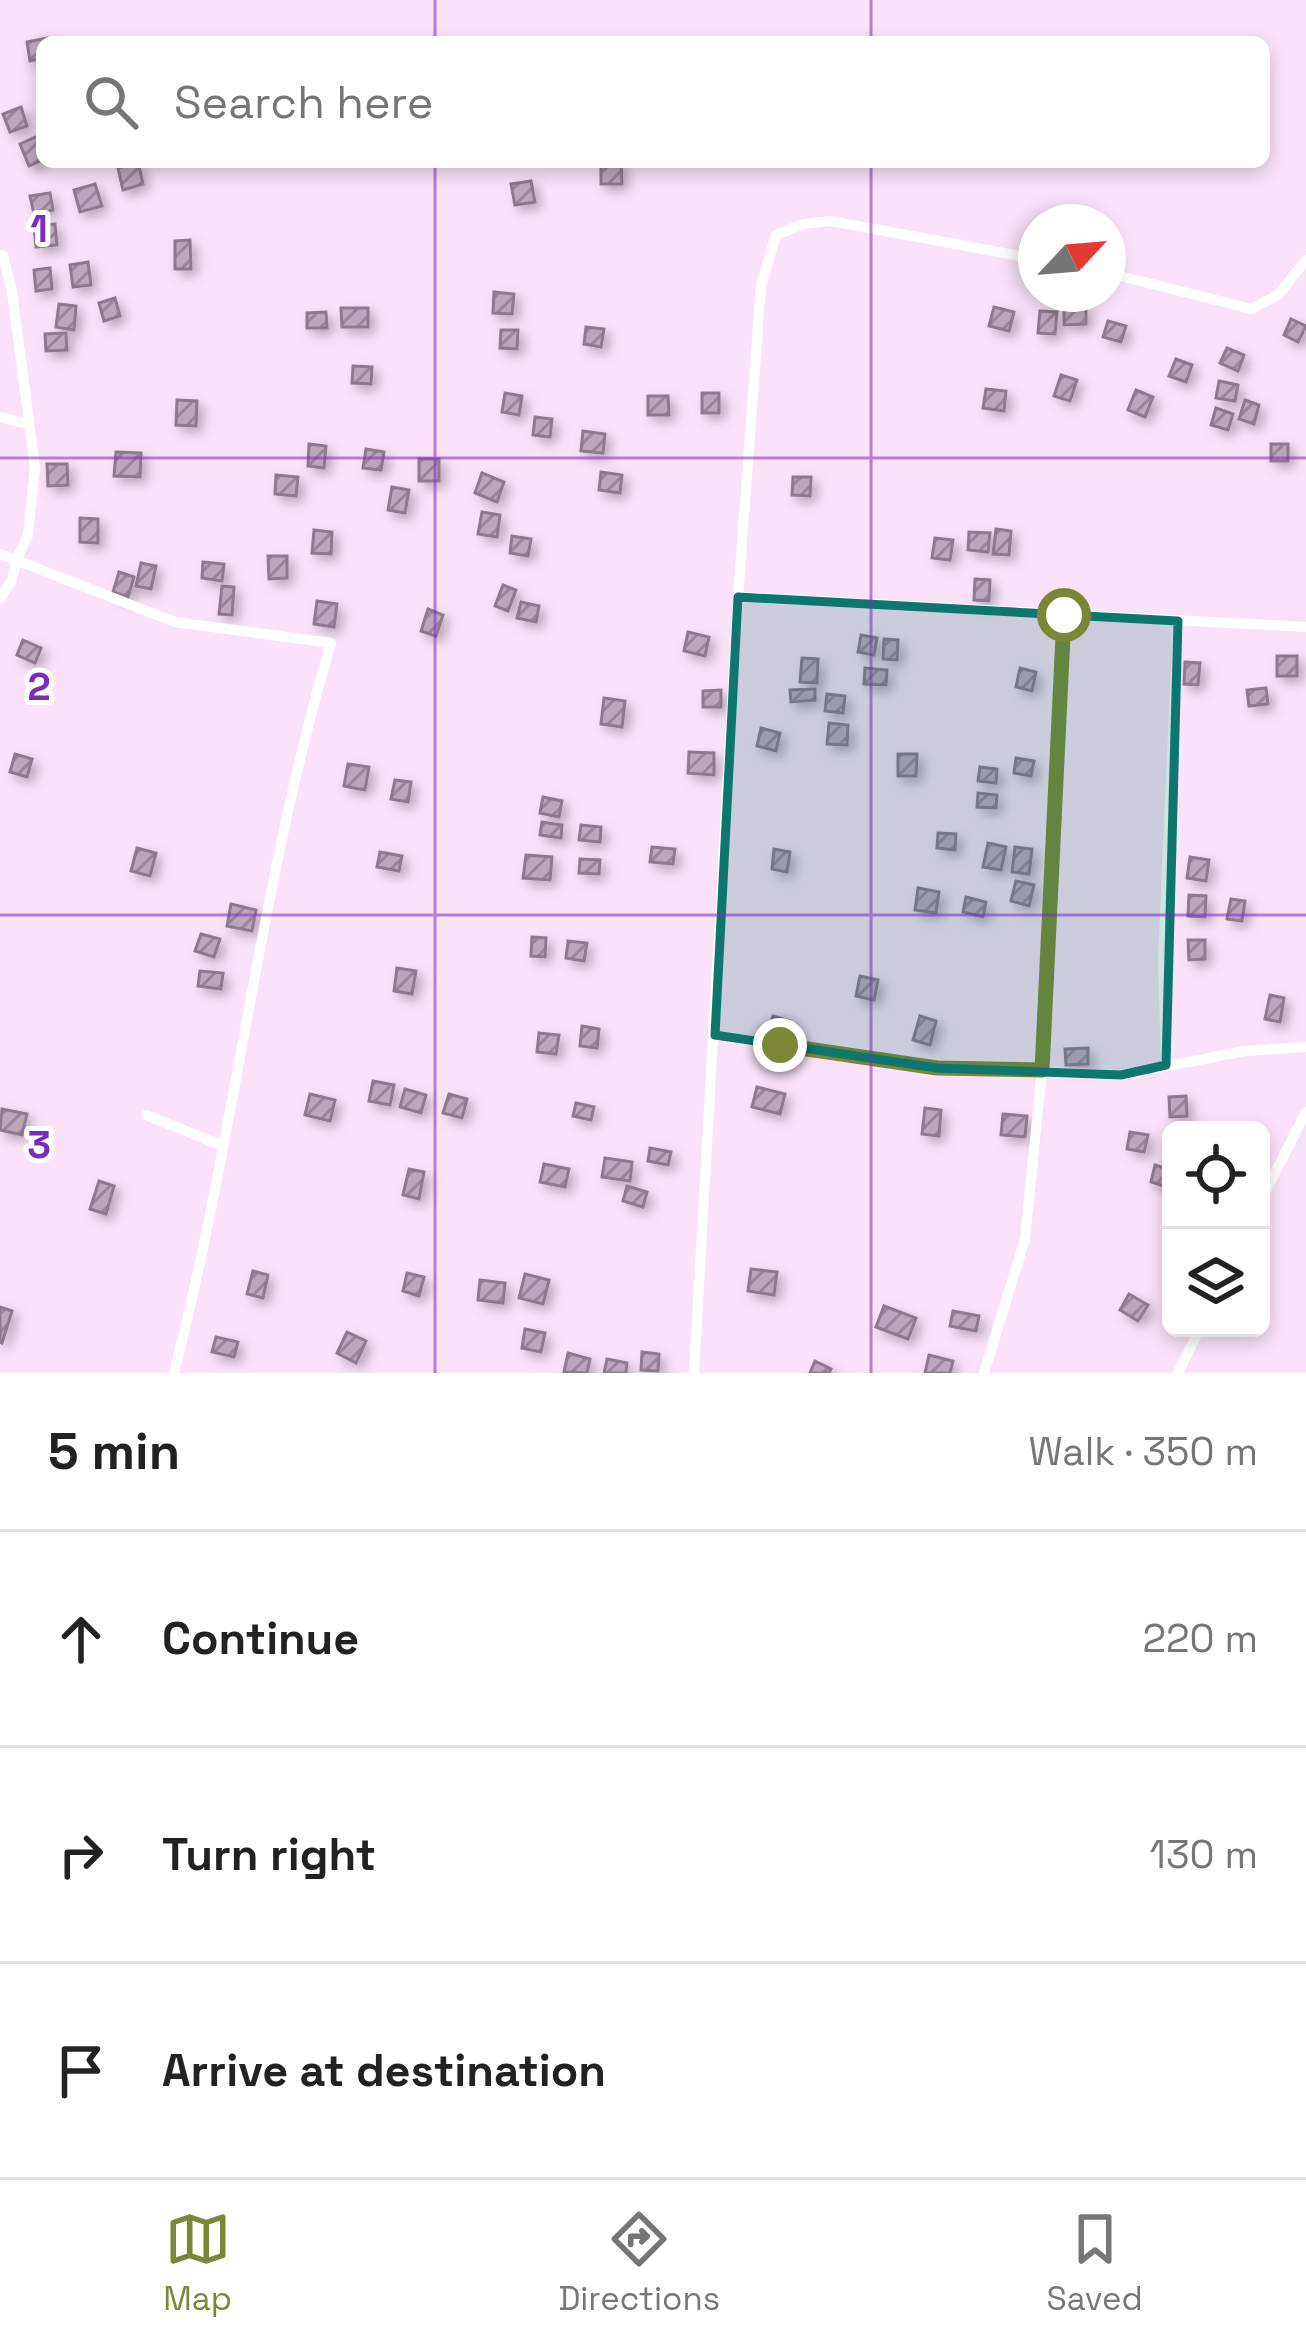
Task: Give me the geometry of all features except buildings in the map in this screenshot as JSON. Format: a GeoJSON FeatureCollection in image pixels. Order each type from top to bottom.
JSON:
{"type":"FeatureCollection","features":[{"type":"Feature","properties":{"kind":"street"},"geometry":{"type":"LineString","coordinates":[[694,1373],[761,286],[776,235],[803,224],[831,221],[1018,256]]}},
{"type":"Feature","properties":{"kind":"street"},"geometry":{"type":"LineString","coordinates":[[0,598],[12,580],[16,558],[28,535],[35,468],[3,255]]}},
{"type":"Feature","properties":{"kind":"street"},"geometry":{"type":"LineString","coordinates":[[1126,278],[1251,309],[1278,295],[1306,260]]}},
{"type":"Feature","properties":{"kind":"street"},"geometry":{"type":"LineString","coordinates":[[0,417],[28,424]]}},
{"type":"Feature","properties":{"kind":"street"},"geometry":{"type":"LineString","coordinates":[[0,554],[175,622],[331,643],[303,737],[174,1373]]}},
{"type":"Feature","properties":{"kind":"street"},"geometry":{"type":"LineString","coordinates":[[739,597],[1306,627]]}},
{"type":"Feature","properties":{"kind":"street"},"geometry":{"type":"LineString","coordinates":[[984,1373],[1025,1239],[1042,1070],[1064,615]]}},
{"type":"Feature","properties":{"kind":"street"},"geometry":{"type":"LineString","coordinates":[[1166,1065],[1163,958],[1178,621]]}},
{"type":"Feature","properties":{"kind":"street"},"geometry":{"type":"LineString","coordinates":[[715,1035],[937,1068],[1121,1075],[1245,1051],[1306,1047]]}},
{"type":"Feature","properties":{"kind":"street"},"geometry":{"type":"LineString","coordinates":[[1270,1183],[1306,1112]]}},
{"type":"Feature","properties":{"kind":"street"},"geometry":{"type":"LineString","coordinates":[[146,1115],[223,1146]]}},
{"type":"Feature","properties":{"kind":"street"},"geometry":{"type":"LineString","coordinates":[[1178,1373],[1196,1337]]}},
{"type":"Feature","properties":{"kind":"highlighted area"},"geometry":{"type":"Polygon","coordinates":[[[738,597],[1178,621],[1166,1065],[1121,1075],[937,1068],[715,1035],[738,597]]]}},
{"type":"Feature","properties":{"kind":"route"},"geometry":{"type":"LineString","coordinates":[[780,1045],[937,1068],[1042,1070],[1064,615]]}}]}
